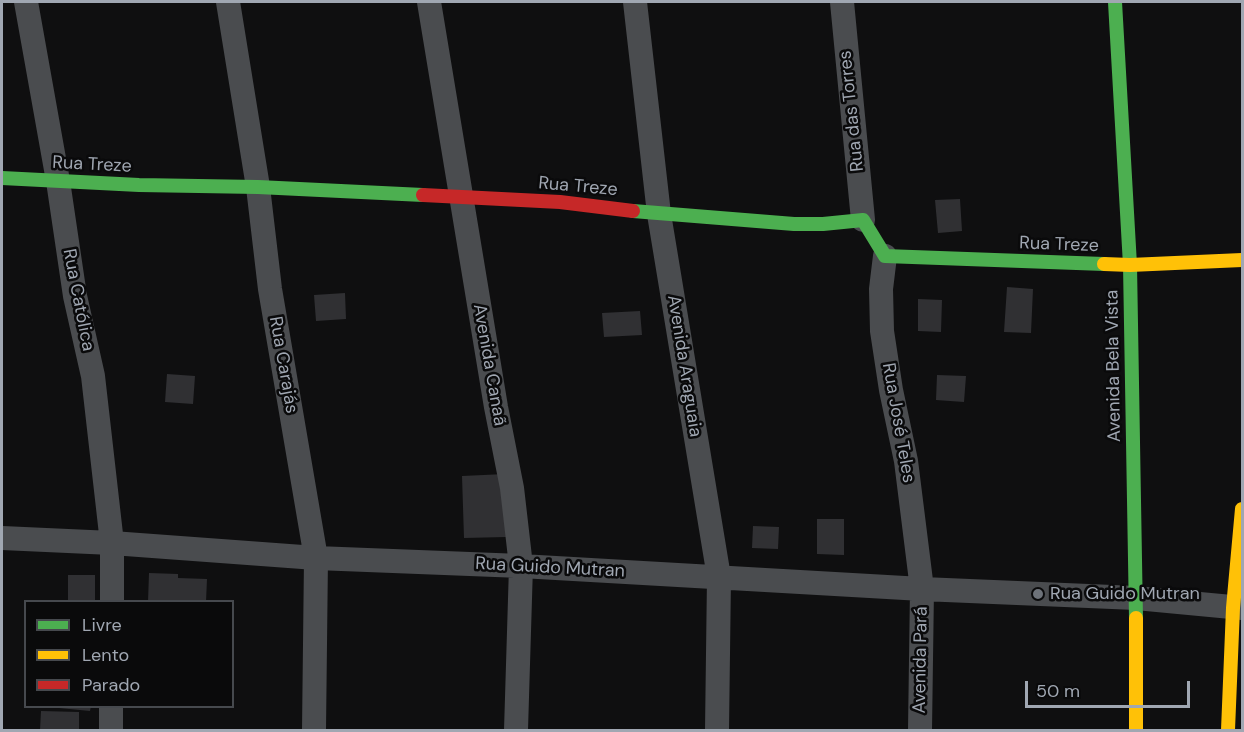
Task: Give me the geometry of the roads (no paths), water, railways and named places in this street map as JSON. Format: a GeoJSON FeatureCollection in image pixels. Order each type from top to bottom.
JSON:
{"type":"FeatureCollection","features":[{"type":"Feature","properties":{"kind":"street","name":"Rua Católica"},"geometry":{"type":"LineString","coordinates":[[26,2],[58,181],[75,296],[93,376],[112,543],[111,600]]}},
{"type":"Feature","properties":{"kind":"street","name":"Rua Carajás"},"geometry":{"type":"LineString","coordinates":[[228,2],[258,187],[270,289],[316,558],[314,730]]}},
{"type":"Feature","properties":{"kind":"street","name":"Avenida Canaã"},"geometry":{"type":"LineString","coordinates":[[429,2],[496,407],[512,488],[521,566],[516,730]]}},
{"type":"Feature","properties":{"kind":"street","name":"Avenida Araguaia"},"geometry":{"type":"LineString","coordinates":[[634,2],[659,214],[720,577],[717,730]]}},
{"type":"Feature","properties":{"kind":"street","name":"Rua das Torres"},"geometry":{"type":"LineString","coordinates":[[842,2],[863,219]]}},
{"type":"Feature","properties":{"kind":"street","name":"Avenida Bela Vista"},"geometry":{"type":"LineString","coordinates":[[1115,2],[1130,265],[1136,730]]}},
{"type":"Feature","properties":{"kind":"street","name":"Rua Treze"},"geometry":{"type":"LineString","coordinates":[[2,178],[139,185],[258,187],[560,202],[659,214],[794,224],[823,224],[863,219]]}},
{"type":"Feature","properties":{"kind":"street"},"geometry":{"type":"LineString","coordinates":[[863,219],[885,256]]}},
{"type":"Feature","properties":{"kind":"street","name":"Rua Treze"},"geometry":{"type":"LineString","coordinates":[[885,256],[1130,265],[1242,260]]}},
{"type":"Feature","properties":{"kind":"street","name":"Rua José Teles"},"geometry":{"type":"LineString","coordinates":[[885,256],[881,289],[882,331],[891,390],[906,461],[922,589]]}},
{"type":"Feature","properties":{"kind":"street"},"geometry":{"type":"LineString","coordinates":[[1228,730],[1238,608],[1242,509]]}},
{"type":"Feature","properties":{"kind":"street","name":"Rua Guido Mutran"},"geometry":{"type":"LineString","coordinates":[[2,538],[112,543],[316,558],[521,566],[922,589],[1136,598],[1238,608]]}},
{"type":"Feature","properties":{"kind":"street","name":"Avenida Pará"},"geometry":{"type":"LineString","coordinates":[[920,730],[922,589]]}},
{"type":"Feature","properties":{"kind":"street"},"geometry":{"type":"LineString","coordinates":[[111,708],[111,730]]}},
{"type":"Feature","properties":{"kind":"place","name":"Rua Guido Mutran"},"geometry":{"type":"Point","coordinates":[1038,594]}}]}
